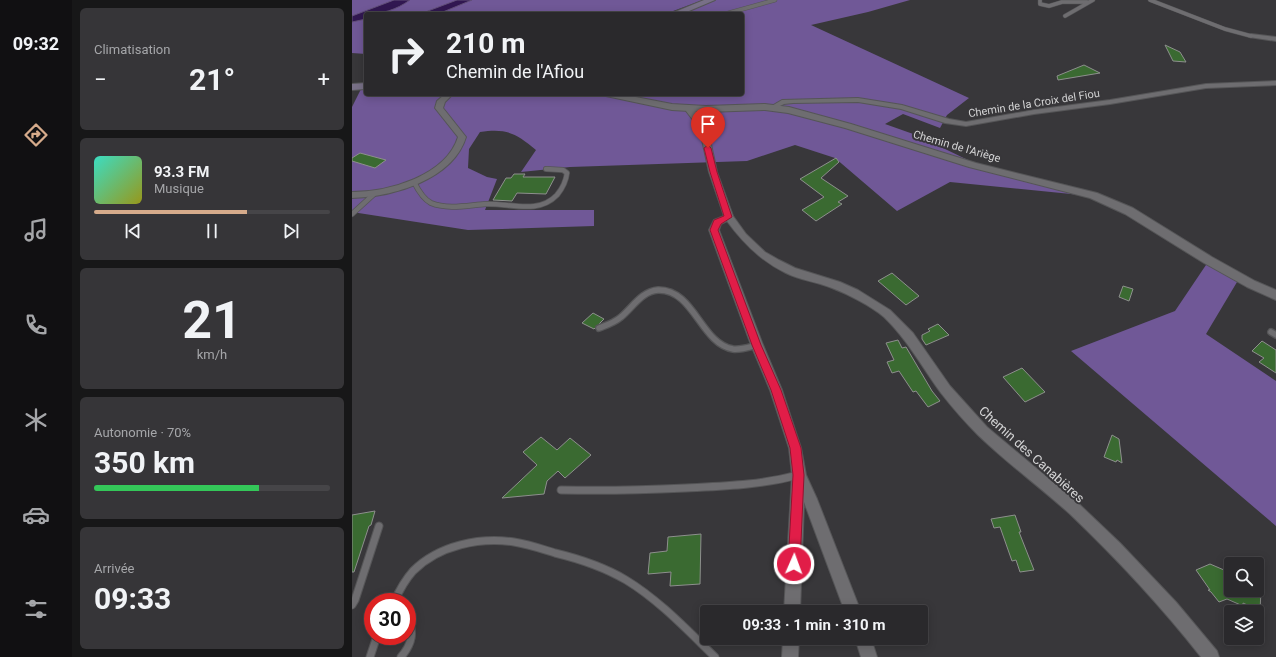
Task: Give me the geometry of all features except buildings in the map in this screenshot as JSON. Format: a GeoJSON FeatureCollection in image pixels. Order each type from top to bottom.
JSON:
{"type":"FeatureCollection","features":[{"type":"Feature","properties":{"kind":"main road"},"geometry":{"type":"LineString","coordinates":[[679,12],[711,0]]}},
{"type":"Feature","properties":{"kind":"main road"},"geometry":{"type":"LineString","coordinates":[[352,87],[364,86]]}},
{"type":"Feature","properties":{"kind":"street"},"geometry":{"type":"LineString","coordinates":[[1251,36],[1276,39]]}},
{"type":"Feature","properties":{"kind":"street","name":"Chemin de la Croix del Fiou"},"geometry":{"type":"LineString","coordinates":[[774,107],[782,102],[793,101],[858,100],[902,107],[948,121],[966,124],[1034,112],[1110,102],[1206,86],[1276,83]]}},
{"type":"Feature","properties":{"kind":"street"},"geometry":{"type":"LineString","coordinates":[[352,195],[374,194],[399,188],[414,182],[452,156],[462,143],[462,137],[460,133],[441,114],[439,108],[441,101],[447,96]]}},
{"type":"Feature","properties":{"kind":"street","name":"Chemin de l'Ariège"},"geometry":{"type":"LineString","coordinates":[[618,96],[653,104],[690,109],[774,107],[810,114],[973,165],[1093,195],[1129,212],[1208,260],[1251,284],[1276,295]]}},
{"type":"Feature","properties":{"kind":"street","name":"Chemin des Canabières"},"geometry":{"type":"LineString","coordinates":[[690,109],[705,135],[713,172],[729,217],[748,241],[762,254],[791,271],[836,285],[854,293],[886,314],[900,326],[946,390],[966,413],[983,431],[1074,509],[1115,548],[1171,607],[1211,657]]}},
{"type":"Feature","properties":{"kind":"street"},"geometry":{"type":"LineString","coordinates":[[729,217],[717,222],[714,230],[757,345],[776,390],[796,448],[799,475],[792,605]]}},
{"type":"Feature","properties":{"kind":"street"},"geometry":{"type":"LineString","coordinates":[[799,475],[810,499],[850,605]]}},
{"type":"Feature","properties":{"kind":"street"},"geometry":{"type":"LineString","coordinates":[[790,657],[791,645]]}},
{"type":"Feature","properties":{"kind":"street"},"geometry":{"type":"LineString","coordinates":[[865,645],[869,657]]}},
{"type":"Feature","properties":{"kind":"lane"},"geometry":{"type":"LineString","coordinates":[[732,12],[775,0]]}},
{"type":"Feature","properties":{"kind":"lane"},"geometry":{"type":"LineString","coordinates":[[1040,0],[1040,4],[1046,6],[1061,1],[1087,2],[1093,0]]}},
{"type":"Feature","properties":{"kind":"lane"},"geometry":{"type":"LineString","coordinates":[[1150,0],[1225,29],[1251,36]]}},
{"type":"Feature","properties":{"kind":"lane"},"geometry":{"type":"LineString","coordinates":[[1065,16],[1075,12],[1087,2]]}},
{"type":"Feature","properties":{"kind":"lane"},"geometry":{"type":"LineString","coordinates":[[414,182],[424,197],[430,202],[439,205],[490,204],[538,206],[552,199],[567,178],[567,173],[563,170],[546,169]]}},
{"type":"Feature","properties":{"kind":"lane"},"geometry":{"type":"LineString","coordinates":[[352,214],[374,194]]}},
{"type":"Feature","properties":{"kind":"lane"},"geometry":{"type":"LineString","coordinates":[[599,328],[612,323],[642,297],[655,290],[662,290],[676,294],[682,299],[715,339],[724,346],[730,349],[740,350],[757,345]]}},
{"type":"Feature","properties":{"kind":"lane"},"geometry":{"type":"LineString","coordinates":[[561,490],[620,491],[731,486],[778,481],[799,475]]}},
{"type":"Feature","properties":{"kind":"lane"},"geometry":{"type":"LineString","coordinates":[[352,605],[355,600],[379,526]]}},
{"type":"Feature","properties":{"kind":"lane"},"geometry":{"type":"LineString","coordinates":[[399,593],[417,568],[434,556],[450,548],[468,542],[515,542],[597,566],[625,580],[654,601],[715,657]]}},
{"type":"Feature","properties":{"kind":"lane"},"geometry":{"type":"LineString","coordinates":[[401,593],[402,587]]}},
{"type":"Feature","properties":{"kind":"lane"},"geometry":{"type":"LineString","coordinates":[[370,657],[374,645]]}},
{"type":"Feature","properties":{"kind":"lane"},"geometry":{"type":"LineString","coordinates":[[401,657],[410,645]]}},
{"type":"Feature","properties":{"kind":"shaded area"},"geometry":{"type":"Polygon","coordinates":[[[352,0],[703,0],[670,12],[364,12],[364,54],[352,53],[352,0]]]}},
{"type":"Feature","properties":{"kind":"shaded area"},"geometry":{"type":"Polygon","coordinates":[[[394,0],[410,0],[394,9],[383,12],[364,12],[364,19],[352,22],[352,16],[394,0]]]}},
{"type":"Feature","properties":{"kind":"shaded area"},"geometry":{"type":"Polygon","coordinates":[[[457,0],[472,0],[443,12],[425,12],[457,0]]]}},
{"type":"Feature","properties":{"kind":"shaded area"},"geometry":{"type":"Polygon","coordinates":[[[715,0],[910,0],[868,12],[811,25],[969,98],[947,115],[940,128],[903,114],[885,124],[916,135],[970,161],[1101,197],[950,182],[897,211],[835,158],[795,145],[747,161],[570,167],[521,172],[536,150],[522,139],[510,133],[504,131],[489,131],[480,132],[469,149],[468,168],[487,177],[497,179],[485,210],[594,210],[594,226],[468,230],[352,212],[352,107],[361,89],[364,89],[364,96],[744,96],[744,12],[683,12],[715,0]]]}},
{"type":"Feature","properties":{"kind":"shaded area"},"geometry":{"type":"Polygon","coordinates":[[[1208,262],[1240,277],[1206,334],[1276,381],[1276,526],[1071,351],[1175,311],[1208,262]]]}},
{"type":"Feature","properties":{"kind":"route"},"geometry":{"type":"LineString","coordinates":[[708,148],[713,172],[729,217],[717,222],[714,230],[719,247],[776,390],[796,448],[799,475],[794,564]]}}]}
